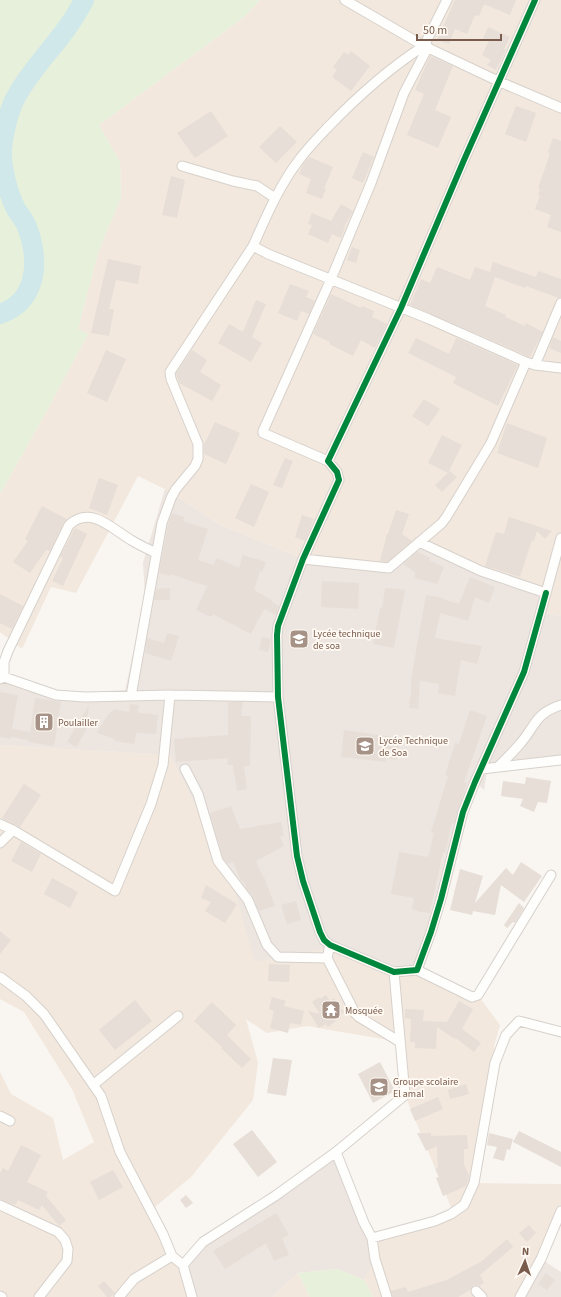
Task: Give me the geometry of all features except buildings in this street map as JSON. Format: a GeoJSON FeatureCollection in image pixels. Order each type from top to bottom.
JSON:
{"type":"FeatureCollection","features":[{"type":"Feature","properties":{"kind":"street"},"geometry":{"type":"LineString","coordinates":[[345,0],[426,46],[498,81],[561,108]]}},
{"type":"Feature","properties":{"kind":"street"},"geometry":{"type":"LineString","coordinates":[[448,0],[404,93],[371,183],[331,279],[263,432],[328,461],[337,472],[339,480],[303,559],[278,626],[278,697],[297,856],[303,881],[320,932],[324,940],[330,945],[394,972],[417,970],[472,997],[478,995],[551,875]]}},
{"type":"Feature","properties":{"kind":"street"},"geometry":{"type":"LineString","coordinates":[[328,461],[401,308],[498,81],[535,0]]}},
{"type":"Feature","properties":{"kind":"street"},"geometry":{"type":"LineString","coordinates":[[131,696],[162,523],[176,488],[195,466],[198,459],[198,444],[171,379],[170,372],[253,246],[275,198],[308,148],[347,108],[406,57],[426,46]]}},
{"type":"Feature","properties":{"kind":"street"},"geometry":{"type":"LineString","coordinates":[[182,166],[233,181],[257,186],[275,198]]}},
{"type":"Feature","properties":{"kind":"street"},"geometry":{"type":"LineString","coordinates":[[253,246],[268,254],[401,308],[526,362],[535,365],[561,368]]}},
{"type":"Feature","properties":{"kind":"street"},"geometry":{"type":"LineString","coordinates":[[535,365],[561,303]]}},
{"type":"Feature","properties":{"kind":"street"},"geometry":{"type":"LineString","coordinates":[[303,559],[389,568],[442,523],[491,443],[526,362]]}},
{"type":"Feature","properties":{"kind":"street"},"geometry":{"type":"LineString","coordinates":[[156,553],[130,540],[100,520],[86,517],[76,519],[69,525],[8,651],[4,662],[2,678],[56,695],[85,697],[170,695],[278,697]]}},
{"type":"Feature","properties":{"kind":"street"},"geometry":{"type":"LineString","coordinates":[[417,970],[441,900],[463,812],[524,672],[561,538]]}},
{"type":"Feature","properties":{"kind":"street"},"geometry":{"type":"LineString","coordinates":[[419,542],[481,571],[546,593]]}},
{"type":"Feature","properties":{"kind":"street"},"geometry":{"type":"LineString","coordinates":[[0,824],[13,830],[115,891],[151,804],[163,765],[170,695]]}},
{"type":"Feature","properties":{"kind":"street"},"geometry":{"type":"LineString","coordinates":[[498,767],[520,744],[538,718],[549,709],[561,705]]}},
{"type":"Feature","properties":{"kind":"street"},"geometry":{"type":"LineString","coordinates":[[482,769],[561,760]]}},
{"type":"Feature","properties":{"kind":"street"},"geometry":{"type":"LineString","coordinates":[[185,769],[198,794],[218,861],[248,900],[267,945],[278,957],[327,958]]}},
{"type":"Feature","properties":{"kind":"street"},"geometry":{"type":"LineString","coordinates":[[0,844],[13,830]]}},
{"type":"Feature","properties":{"kind":"street"},"geometry":{"type":"LineString","coordinates":[[330,945],[327,958],[359,1017],[400,1042]]}},
{"type":"Feature","properties":{"kind":"street"},"geometry":{"type":"LineString","coordinates":[[183,1265],[203,1242],[275,1196],[336,1152],[405,1095],[394,972]]}},
{"type":"Feature","properties":{"kind":"street"},"geometry":{"type":"LineString","coordinates":[[0,977],[26,996],[44,1014],[101,1096],[120,1152],[163,1234],[172,1256],[183,1265],[192,1297]]}},
{"type":"Feature","properties":{"kind":"street"},"geometry":{"type":"LineString","coordinates":[[93,1085],[178,1016]]}},
{"type":"Feature","properties":{"kind":"street"},"geometry":{"type":"LineString","coordinates":[[372,1238],[435,1221],[462,1207],[474,1183],[495,1063],[506,1035],[519,1021],[561,1032]]}},
{"type":"Feature","properties":{"kind":"street"},"geometry":{"type":"LineString","coordinates":[[0,1116],[10,1121]]}},
{"type":"Feature","properties":{"kind":"street"},"geometry":{"type":"LineString","coordinates":[[336,1152],[364,1223],[372,1238],[375,1259],[387,1297]]}},
{"type":"Feature","properties":{"kind":"street"},"geometry":{"type":"LineString","coordinates":[[0,1205],[58,1232],[65,1240],[68,1249],[67,1261],[39,1297]]}},
{"type":"Feature","properties":{"kind":"street"},"geometry":{"type":"LineString","coordinates":[[520,1297],[542,1259],[561,1211]]}},
{"type":"Feature","properties":{"kind":"street"},"geometry":{"type":"LineString","coordinates":[[119,1297],[134,1279],[172,1256]]}},
{"type":"Feature","properties":{"kind":"shaded area"},"geometry":{"type":"Polygon","coordinates":[[[260,0],[561,0],[561,616],[540,612],[389,568],[303,559],[220,525],[165,489],[138,476],[76,593],[51,587],[22,649],[0,632],[0,494],[88,334],[78,329],[98,253],[121,197],[120,162],[99,125],[244,17],[260,0]]]}},
{"type":"Feature","properties":{"kind":"shaded area"},"geometry":{"type":"Polygon","coordinates":[[[165,489],[220,525],[303,559],[389,568],[419,542],[546,593],[540,612],[561,616],[561,759],[488,765],[484,790],[475,782],[431,932],[430,950],[421,966],[394,972],[327,948],[255,962],[230,875],[170,755],[0,745],[0,681],[2,680],[56,695],[125,691],[145,597],[143,563],[165,489]]]}},
{"type":"Feature","properties":{"kind":"shaded area"},"geometry":{"type":"Polygon","coordinates":[[[0,745],[170,755],[230,875],[327,948],[421,966],[480,998],[500,1025],[494,1046],[495,1063],[475,1183],[561,1184],[561,1211],[520,1297],[373,1297],[364,1280],[375,1259],[372,1238],[451,1214],[451,1207],[405,1095],[400,1042],[307,1026],[267,1033],[246,1019],[258,1063],[253,1100],[191,1177],[150,1211],[183,1265],[192,1297],[0,1297],[0,1072],[11,1094],[53,1118],[63,1160],[94,1142],[72,1089],[24,1012],[0,999],[0,745]]]}},
{"type":"Feature","properties":{"kind":"shaded area"},"geometry":{"type":"Polygon","coordinates":[[[336,1152],[375,1259],[364,1280],[338,1269],[298,1273],[272,1297],[192,1297],[183,1265],[203,1242],[336,1152]]]}},
{"type":"Feature","properties":{"kind":"shaded area"},"geometry":{"type":"Polygon","coordinates":[[[541,1259],[561,1272],[561,1297],[520,1297],[541,1259]]]}},
{"type":"Feature","properties":{"kind":"shaded area"},"geometry":{"type":"Polygon","coordinates":[[[298,1273],[310,1297],[272,1297],[298,1273]]]}},
{"type":"Feature","properties":{"kind":"green space"},"geometry":{"type":"Polygon","coordinates":[[[0,0],[260,0],[244,17],[99,125],[120,162],[121,197],[98,253],[78,329],[88,334],[0,494],[0,0]]]}},
{"type":"Feature","properties":{"kind":"green space"},"geometry":{"type":"Polygon","coordinates":[[[338,1269],[364,1280],[373,1297],[310,1297],[298,1273],[338,1269]]]}},
{"type":"Feature","properties":{"kind":"waterway"},"geometry":{"type":"LineString","coordinates":[[0,314],[12,308],[21,301],[32,282],[34,271],[33,247],[30,235],[25,223],[13,203],[4,172],[2,150],[7,122],[13,102],[24,84],[60,38],[84,0]]}},
{"type":"Feature","properties":{"kind":"cycle path"},"geometry":{"type":"LineString","coordinates":[[535,0],[464,160],[401,308],[328,461],[337,472],[339,480],[303,559],[278,626],[278,697],[297,856],[303,881],[320,932],[324,940],[330,945],[394,972],[417,970],[441,899],[463,812],[524,672],[546,593]]}},
{"type":"Feature","properties":{"kind":"place","name":"Lycée technique de soa"},"geometry":{"type":"Point","coordinates":[299,639]}},
{"type":"Feature","properties":{"kind":"place","name":"Poulailler"},"geometry":{"type":"Point","coordinates":[44,722]}},
{"type":"Feature","properties":{"kind":"place","name":"Lycée Technique de Soa"},"geometry":{"type":"Point","coordinates":[365,746]}},
{"type":"Feature","properties":{"kind":"place","name":"Mosquée"},"geometry":{"type":"Point","coordinates":[331,1010]}},
{"type":"Feature","properties":{"kind":"place","name":"Groupe scolaire El amal"},"geometry":{"type":"Point","coordinates":[379,1087]}}]}
